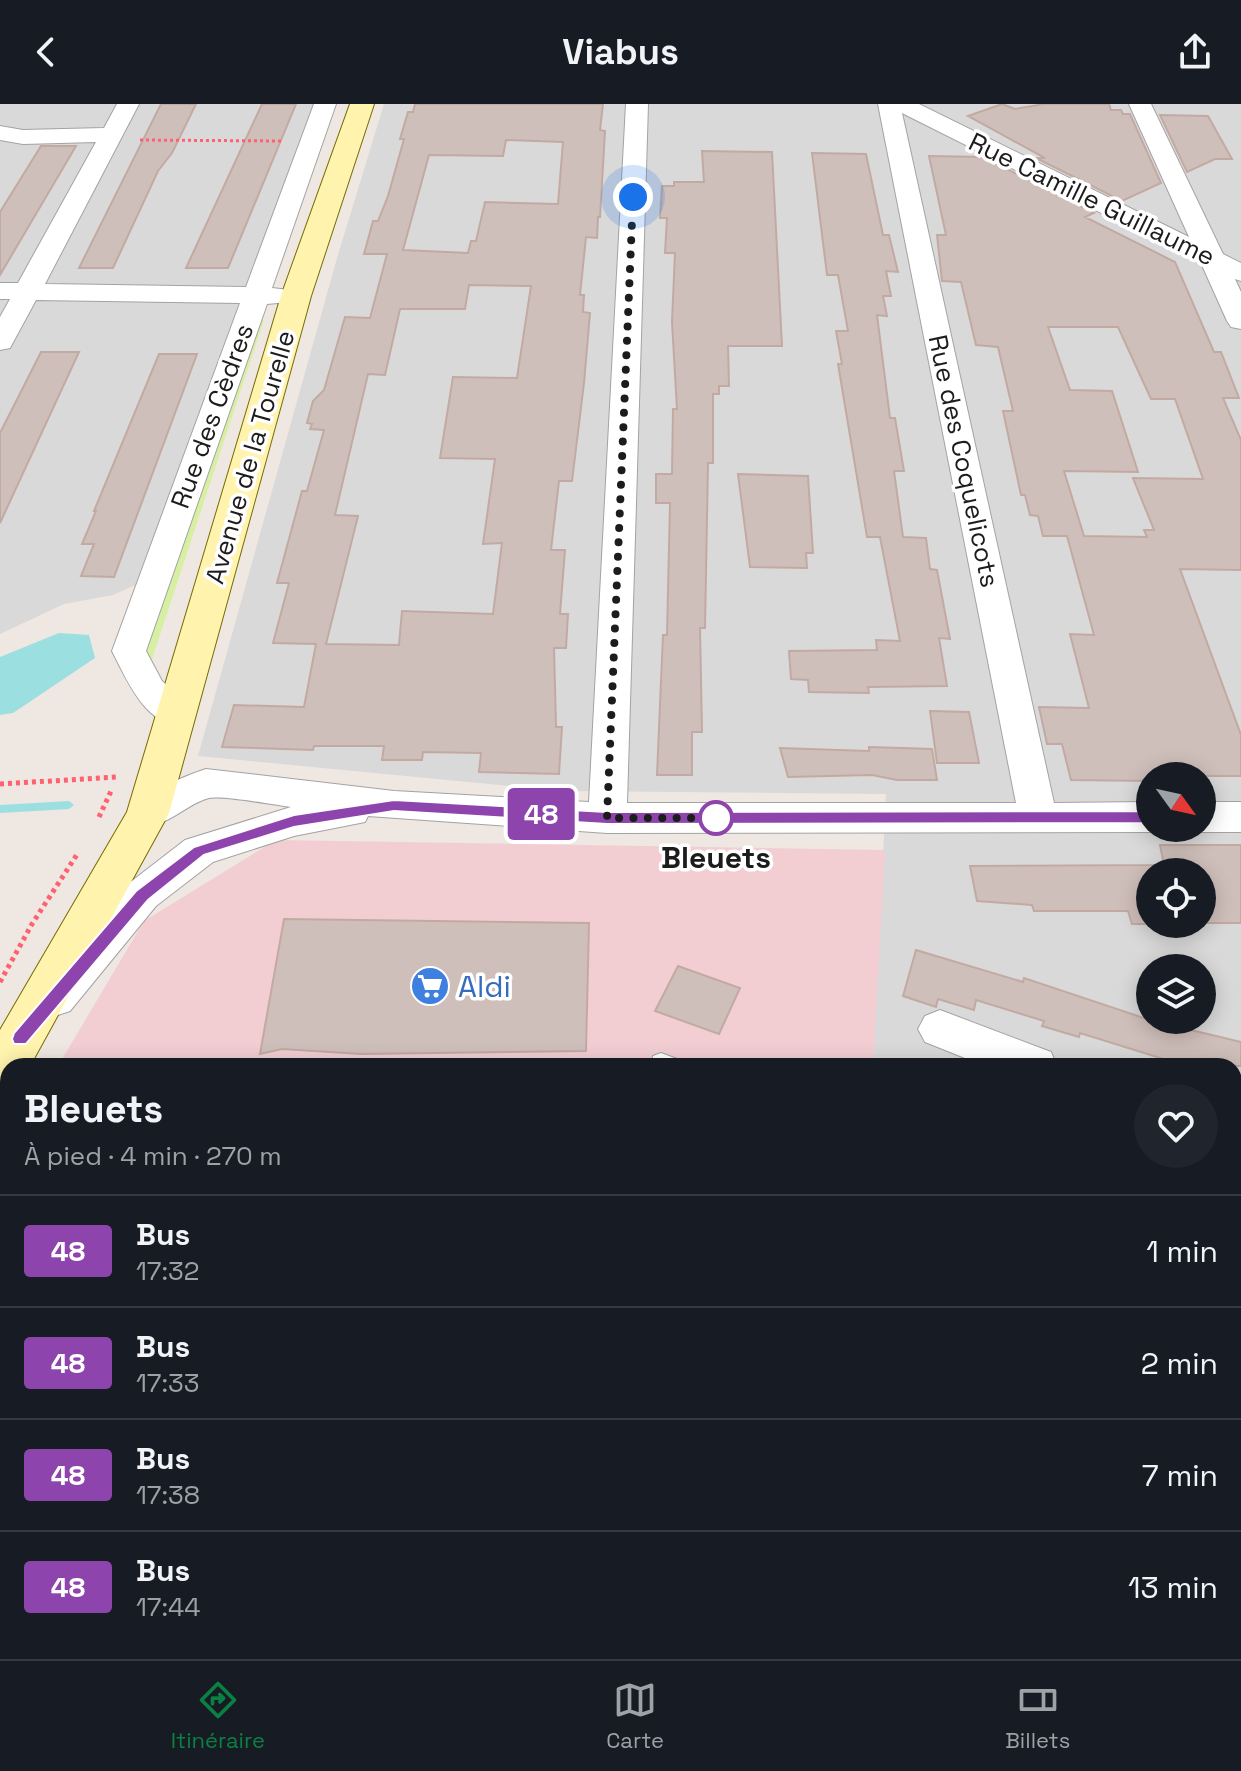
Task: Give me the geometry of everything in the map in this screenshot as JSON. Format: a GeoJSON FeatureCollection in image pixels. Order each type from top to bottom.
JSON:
{"type":"FeatureCollection","features":[{"type":"Feature","properties":{"kind":"main road","name":"Avenue de la Tourelle"},"geometry":{"type":"LineString","coordinates":[[10,1057],[148,813],[296,296],[362,104]]}},
{"type":"Feature","properties":{"kind":"street"},"geometry":{"type":"LineString","coordinates":[[0,342],[13,291],[128,104]]}},
{"type":"Feature","properties":{"kind":"street","name":"Rue des Cèdres"},"geometry":{"type":"LineString","coordinates":[[177,714],[149,689],[129,651],[325,104]]}},
{"type":"Feature","properties":{"kind":"street"},"geometry":{"type":"LineString","coordinates":[[607,818],[637,104]]}},
{"type":"Feature","properties":{"kind":"street","name":"Rue des Coquelicots"},"geometry":{"type":"LineString","coordinates":[[889,104],[1038,817]]}},
{"type":"Feature","properties":{"kind":"street","name":"Rue Camille Guillaume"},"geometry":{"type":"LineString","coordinates":[[901,104],[1241,273]]}},
{"type":"Feature","properties":{"kind":"street"},"geometry":{"type":"LineString","coordinates":[[1140,104],[1241,321]]}},
{"type":"Feature","properties":{"kind":"street"},"geometry":{"type":"LineString","coordinates":[[0,133],[23,137],[110,137]]}},
{"type":"Feature","properties":{"kind":"street"},"geometry":{"type":"LineString","coordinates":[[13,291],[296,296]]}},
{"type":"Feature","properties":{"kind":"street"},"geometry":{"type":"LineString","coordinates":[[192,665],[179,768],[206,783],[394,805],[607,818],[1136,817]]}},
{"type":"Feature","properties":{"kind":"street"},"geometry":{"type":"LineString","coordinates":[[148,813],[206,783]]}},
{"type":"Feature","properties":{"kind":"street"},"geometry":{"type":"LineString","coordinates":[[10,1057],[142,895],[199,851],[294,821],[394,805]]}},
{"type":"Feature","properties":{"kind":"street"},"geometry":{"type":"LineString","coordinates":[[1216,817],[1241,817]]}},
{"type":"Feature","properties":{"kind":"street"},"geometry":{"type":"LineString","coordinates":[[940,1029],[1014,1058]]}},
{"type":"Feature","properties":{"kind":"path"},"geometry":{"type":"LineString","coordinates":[[110,137],[311,142]]}},
{"type":"Feature","properties":{"kind":"path"},"geometry":{"type":"LineString","coordinates":[[0,784],[117,777]]}},
{"type":"Feature","properties":{"kind":"shaded area"},"geometry":{"type":"Polygon","coordinates":[[[0,104],[315,104],[142,582],[113,595],[64,604],[0,634],[0,104]]]}},
{"type":"Feature","properties":{"kind":"shaded area"},"geometry":{"type":"Polygon","coordinates":[[[384,104],[1241,104],[1241,1058],[873,1058],[886,794],[562,791],[198,756],[337,258],[384,104]]]}},
{"type":"Feature","properties":{"kind":"shaded area"},"geometry":{"type":"Polygon","coordinates":[[[276,840],[885,850],[873,1058],[63,1058],[144,921],[276,840]]]}},
{"type":"Feature","properties":{"kind":"green space"},"geometry":{"type":"Polygon","coordinates":[[[259,317],[264,320],[149,668],[144,643],[259,317]]]}},
{"type":"Feature","properties":{"kind":"water"},"geometry":{"type":"Polygon","coordinates":[[[59,633],[89,635],[95,658],[13,713],[0,715],[0,657],[59,633]]]}},
{"type":"Feature","properties":{"kind":"building"},"geometry":{"type":"Polygon","coordinates":[[[161,104],[196,104],[172,153],[158,171],[113,268],[79,268],[161,104]]]}},
{"type":"Feature","properties":{"kind":"building"},"geometry":{"type":"Polygon","coordinates":[[[262,104],[296,104],[228,268],[186,268],[262,104]]]}},
{"type":"Feature","properties":{"kind":"building"},"geometry":{"type":"Polygon","coordinates":[[[415,104],[603,104],[600,130],[605,131],[600,217],[597,238],[586,237],[580,295],[584,295],[583,312],[590,313],[584,383],[572,481],[559,481],[551,550],[565,550],[560,614],[568,614],[566,648],[554,648],[556,727],[562,727],[559,774],[479,772],[481,753],[423,752],[422,760],[382,760],[384,746],[314,746],[313,750],[222,747],[234,705],[304,707],[316,644],[273,643],[289,583],[277,583],[302,491],[307,491],[324,430],[310,429],[312,424],[307,423],[313,401],[324,390],[345,317],[370,318],[387,254],[364,254],[373,221],[378,221],[388,196],[408,112],[413,112],[415,104]],[[506,140],[503,156],[429,155],[403,250],[468,253],[471,241],[476,241],[485,202],[558,204],[563,142],[506,140]],[[469,285],[465,309],[400,309],[385,375],[368,374],[335,515],[358,516],[326,644],[399,645],[402,611],[493,614],[502,543],[483,544],[495,459],[440,458],[453,377],[517,378],[531,286],[469,285]]]}},
{"type":"Feature","properties":{"kind":"building"},"geometry":{"type":"Polygon","coordinates":[[[1002,104],[1015,109],[1044,104],[1109,104],[1111,110],[1130,114],[1161,183],[1122,201],[1036,158],[1045,158],[968,116],[1002,104]]]}},
{"type":"Feature","properties":{"kind":"building"},"geometry":{"type":"Polygon","coordinates":[[[1160,115],[1208,116],[1232,159],[1215,159],[1187,172],[1160,115]]]}},
{"type":"Feature","properties":{"kind":"building"},"geometry":{"type":"Polygon","coordinates":[[[41,146],[76,146],[0,275],[0,212],[41,146]]]}},
{"type":"Feature","properties":{"kind":"building"},"geometry":{"type":"Polygon","coordinates":[[[702,151],[772,152],[782,346],[728,346],[729,386],[719,386],[719,394],[713,394],[713,463],[708,463],[705,628],[700,628],[702,732],[692,732],[692,775],[657,775],[663,635],[667,635],[670,503],[656,503],[656,474],[672,474],[673,409],[677,409],[672,322],[675,253],[665,253],[667,218],[660,218],[662,186],[674,186],[674,182],[704,182],[702,151]]]}},
{"type":"Feature","properties":{"kind":"building"},"geometry":{"type":"Polygon","coordinates":[[[812,153],[866,154],[883,235],[889,235],[898,272],[886,271],[891,296],[883,296],[887,316],[877,315],[890,418],[895,418],[904,471],[894,471],[903,537],[926,538],[930,569],[937,570],[950,639],[939,638],[947,686],[868,687],[869,693],[809,692],[808,680],[791,679],[789,651],[877,650],[876,640],[900,641],[880,537],[867,537],[838,364],[842,364],[836,331],[848,331],[838,275],[827,275],[812,153]]]}},
{"type":"Feature","properties":{"kind":"building"},"geometry":{"type":"Polygon","coordinates":[[[929,156],[983,157],[1094,213],[1085,217],[1175,262],[1214,352],[1221,352],[1239,398],[1223,398],[1241,440],[1241,570],[1180,569],[1241,735],[1241,776],[1216,776],[1216,762],[1136,762],[1136,781],[1071,780],[1062,744],[1047,744],[1039,707],[1089,708],[1070,634],[1094,635],[1067,536],[1043,536],[1038,516],[1030,515],[1025,495],[1021,495],[1003,411],[1013,411],[998,347],[976,345],[961,282],[942,281],[937,235],[946,235],[929,156]],[[1048,327],[1070,390],[1112,391],[1138,472],[1064,471],[1084,536],[1147,537],[1144,530],[1154,530],[1133,478],[1203,479],[1175,399],[1151,399],[1118,327],[1048,327]]]}},
{"type":"Feature","properties":{"kind":"building"},"geometry":{"type":"Polygon","coordinates":[[[41,352],[79,352],[0,523],[0,433],[41,352]]]}},
{"type":"Feature","properties":{"kind":"building"},"geometry":{"type":"Polygon","coordinates":[[[159,354],[197,354],[114,577],[81,576],[94,544],[82,544],[159,354]]]}},
{"type":"Feature","properties":{"kind":"building"},"geometry":{"type":"Polygon","coordinates":[[[738,474],[808,476],[813,553],[806,553],[807,568],[750,567],[738,474]]]}},
{"type":"Feature","properties":{"kind":"building"},"geometry":{"type":"Polygon","coordinates":[[[930,711],[969,712],[979,763],[937,763],[930,711]]]}},
{"type":"Feature","properties":{"kind":"building"},"geometry":{"type":"Polygon","coordinates":[[[869,747],[932,749],[937,780],[897,780],[872,775],[788,777],[780,748],[869,751],[869,747]]]}},
{"type":"Feature","properties":{"kind":"building"},"geometry":{"type":"Polygon","coordinates":[[[1160,845],[1241,845],[1241,923],[1216,923],[1216,858],[1163,858],[1160,845]]]}},
{"type":"Feature","properties":{"kind":"building"},"geometry":{"type":"Polygon","coordinates":[[[1136,865],[1136,924],[1132,924],[1128,911],[1034,911],[1032,905],[977,901],[970,866],[1136,865]]]}},
{"type":"Feature","properties":{"kind":"building","name":"Aldi"},"geometry":{"type":"Polygon","coordinates":[[[284,919],[589,923],[586,1051],[361,1054],[282,1049],[260,1054],[284,919]]]}},
{"type":"Feature","properties":{"kind":"building"},"geometry":{"type":"Polygon","coordinates":[[[916,950],[1023,982],[1024,978],[1136,1015],[1136,1034],[1208,1034],[1241,1042],[1241,1058],[1160,1058],[1080,1033],[1079,1037],[1042,1026],[1044,1021],[976,1000],[974,1010],[938,999],[936,1007],[903,996],[916,950]]]}},
{"type":"Feature","properties":{"kind":"building"},"geometry":{"type":"Polygon","coordinates":[[[678,966],[740,988],[719,1034],[655,1011],[678,966]]]}},
{"type":"Feature","properties":{"kind":"waterway"},"geometry":{"type":"LineString","coordinates":[[0,809],[69,805]]}},
{"type":"Feature","properties":{"kind":"bus line","name":"48"},"geometry":{"type":"LineString","coordinates":[[20,1039],[142,895],[199,851],[294,821],[394,805],[607,818],[1136,817]]}},
{"type":"Feature","properties":{"kind":"place","name":"Bleuets"},"geometry":{"type":"Point","coordinates":[716,818]}},
{"type":"Feature","properties":{"kind":"place","name":"Aldi"},"geometry":{"type":"Point","coordinates":[430,986]}},
{"type":"Feature","properties":{"kind":"route"},"geometry":{"type":"LineString","coordinates":[[633,197],[607,818],[731,818],[716,818]]}}]}
